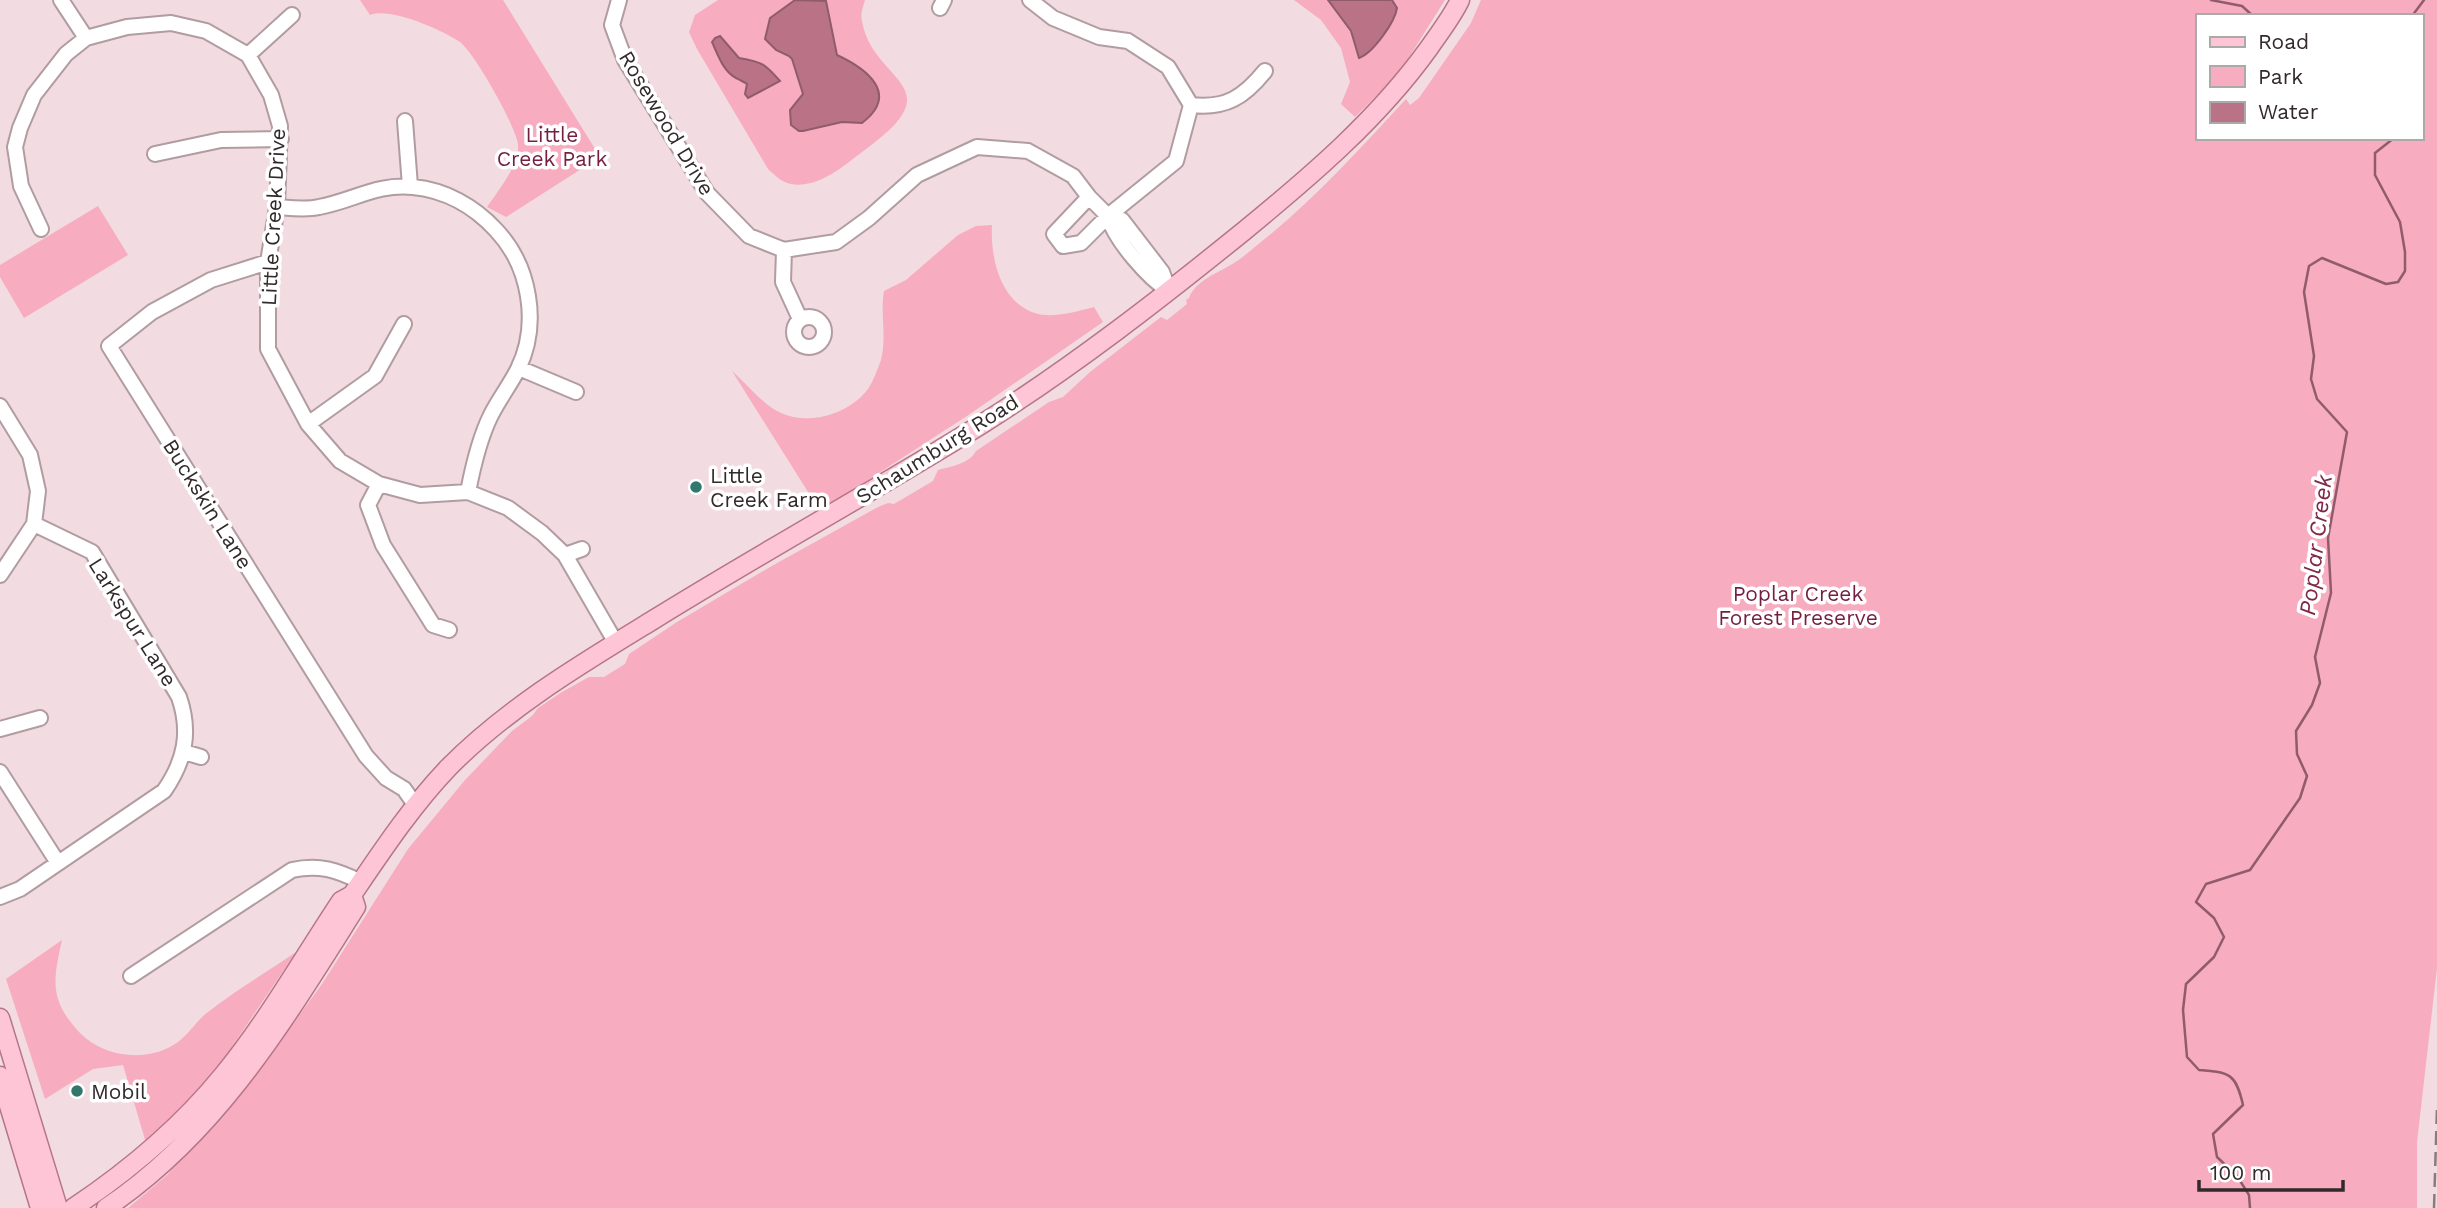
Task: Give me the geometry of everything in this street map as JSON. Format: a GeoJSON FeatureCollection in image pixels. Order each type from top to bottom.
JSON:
{"type":"FeatureCollection","features":[{"type":"Feature","properties":{"kind":"main road","name":"Schaumburg Road"},"geometry":{"type":"LineString","coordinates":[[356,888],[416,806],[449,768],[509,713],[616,643],[984,422],[1077,360],[1168,291],[1339,151],[1410,74],[1460,0]]}},
{"type":"Feature","properties":{"kind":"main road"},"geometry":{"type":"LineString","coordinates":[[73,1208],[144,1156],[201,1100],[247,1043],[341,901],[356,888]]}},
{"type":"Feature","properties":{"kind":"main road"},"geometry":{"type":"LineString","coordinates":[[106,1208],[181,1147],[240,1082],[281,1024],[356,907],[356,888]]}},
{"type":"Feature","properties":{"kind":"main road"},"geometry":{"type":"LineString","coordinates":[[0,1018],[58,1208]]}},
{"type":"Feature","properties":{"kind":"main road"},"geometry":{"type":"LineString","coordinates":[[0,1076],[40,1208]]}},
{"type":"Feature","properties":{"kind":"street"},"geometry":{"type":"LineString","coordinates":[[61,0],[86,38]]}},
{"type":"Feature","properties":{"kind":"street","name":"Rosewood Drive"},"geometry":{"type":"LineString","coordinates":[[619,0],[612,24],[625,60],[707,193],[749,236],[785,250]]}},
{"type":"Feature","properties":{"kind":"street"},"geometry":{"type":"LineString","coordinates":[[1030,0],[1053,18],[1099,37],[1128,41],[1168,67],[1191,105],[1176,161],[1108,216],[1081,243],[1063,246],[1054,234],[1089,197]]}},
{"type":"Feature","properties":{"kind":"street"},"geometry":{"type":"LineString","coordinates":[[41,229],[22,186],[15,147],[34,95],[66,54],[86,38],[127,27],[171,23],[206,31],[248,55],[292,15]]}},
{"type":"Feature","properties":{"kind":"street","name":"Little Creek Drive"},"geometry":{"type":"LineString","coordinates":[[248,55],[271,95],[281,139],[277,207],[268,262],[268,349],[308,424],[340,461],[379,484],[420,495],[468,492],[508,508],[542,533],[565,555],[616,643]]}},
{"type":"Feature","properties":{"kind":"street"},"geometry":{"type":"LineString","coordinates":[[1191,105],[1208,107],[1234,100],[1251,88],[1265,71]]}},
{"type":"Feature","properties":{"kind":"street"},"geometry":{"type":"LineString","coordinates":[[405,121],[410,186]]}},
{"type":"Feature","properties":{"kind":"street"},"geometry":{"type":"LineString","coordinates":[[155,154],[221,140],[281,139]]}},
{"type":"Feature","properties":{"kind":"street"},"geometry":{"type":"LineString","coordinates":[[800,319],[783,282],[785,250],[836,242],[869,218],[917,175],[977,147],[1028,151],[1073,176],[1108,216],[1112,229],[1152,281],[1168,291]]}},
{"type":"Feature","properties":{"kind":"street"},"geometry":{"type":"LineString","coordinates":[[277,207],[320,207],[376,188],[410,186],[458,200],[492,225],[513,251],[524,278],[530,332],[519,368],[485,429],[473,464],[468,492]]}},
{"type":"Feature","properties":{"kind":"street","name":"Buckskin Lane"},"geometry":{"type":"LineString","coordinates":[[268,262],[211,280],[152,312],[108,346],[366,755],[386,778],[404,789],[416,806]]}},
{"type":"Feature","properties":{"kind":"street"},"geometry":{"type":"LineString","coordinates":[[308,424],[375,376],[404,324]]}},
{"type":"Feature","properties":{"kind":"street"},"geometry":{"type":"LineString","coordinates":[[519,368],[576,392]]}},
{"type":"Feature","properties":{"kind":"street"},"geometry":{"type":"LineString","coordinates":[[0,406],[30,455],[38,491],[34,524],[0,575]]}},
{"type":"Feature","properties":{"kind":"street"},"geometry":{"type":"LineString","coordinates":[[379,484],[368,505],[383,545],[433,625],[449,629]]}},
{"type":"Feature","properties":{"kind":"street","name":"Larkspur Lane"},"geometry":{"type":"LineString","coordinates":[[0,897],[19,889],[164,791],[176,773],[184,752],[187,733],[179,696],[92,552],[34,524]]}},
{"type":"Feature","properties":{"kind":"street"},"geometry":{"type":"LineString","coordinates":[[565,555],[582,549]]}},
{"type":"Feature","properties":{"kind":"street"},"geometry":{"type":"LineString","coordinates":[[0,729],[40,718]]}},
{"type":"Feature","properties":{"kind":"street"},"geometry":{"type":"LineString","coordinates":[[184,752],[201,757]]}},
{"type":"Feature","properties":{"kind":"street"},"geometry":{"type":"LineString","coordinates":[[0,772],[58,863]]}},
{"type":"Feature","properties":{"kind":"street"},"geometry":{"type":"LineString","coordinates":[[131,976],[292,870],[323,867],[340,872],[356,888]]}},
{"type":"Feature","properties":{"kind":"green space","name":"Little Creek Park"},"geometry":{"type":"Polygon","coordinates":[[[360,0],[503,0],[600,157],[506,217],[487,207],[512,169],[518,145],[503,108],[484,75],[466,49],[452,37],[403,17],[379,13],[370,15],[360,0]]]}},
{"type":"Feature","properties":{"kind":"green space"},"geometry":{"type":"Polygon","coordinates":[[[718,0],[865,0],[861,18],[869,41],[879,58],[901,83],[907,95],[905,109],[894,125],[832,174],[806,184],[795,185],[783,181],[768,169],[689,32],[695,15],[718,0]]]}},
{"type":"Feature","properties":{"kind":"green space"},"geometry":{"type":"Polygon","coordinates":[[[1294,0],[1445,0],[1399,73],[1355,117],[1341,104],[1350,82],[1341,48],[1321,20],[1294,0]]]}},
{"type":"Feature","properties":{"kind":"green space","name":"Poplar Creek Forest Preserve"},"geometry":{"type":"Polygon","coordinates":[[[1481,0],[2437,0],[2437,968],[2417,1142],[2417,1208],[128,1208],[167,1175],[189,1151],[184,1141],[223,1114],[247,1087],[322,984],[408,849],[465,780],[538,708],[589,677],[604,677],[625,664],[629,654],[677,622],[878,507],[894,504],[933,481],[938,470],[965,462],[976,451],[1049,402],[1063,397],[1090,372],[1161,317],[1167,320],[1187,304],[1186,300],[1202,282],[1243,257],[1334,176],[1406,99],[1410,105],[1419,98],[1471,23],[1481,0]]]}},
{"type":"Feature","properties":{"kind":"green space"},"geometry":{"type":"Polygon","coordinates":[[[98,206],[128,255],[24,318],[0,277],[0,265],[98,206]]]}},
{"type":"Feature","properties":{"kind":"green space"},"geometry":{"type":"Polygon","coordinates":[[[992,225],[993,254],[997,268],[1009,294],[1018,304],[1045,315],[1094,307],[1103,322],[967,416],[820,511],[732,371],[755,394],[781,413],[792,417],[816,418],[840,411],[860,398],[868,389],[881,360],[884,291],[906,280],[958,235],[976,226],[992,225]]]}},
{"type":"Feature","properties":{"kind":"green space"},"geometry":{"type":"Polygon","coordinates":[[[62,940],[56,990],[63,1010],[80,1033],[90,1041],[102,1048],[127,1055],[167,1049],[186,1035],[208,1012],[296,952],[221,1063],[178,1112],[146,1143],[123,1065],[93,1069],[45,1099],[6,979],[62,940]]]}},
{"type":"Feature","properties":{"kind":"water"},"geometry":{"type":"Polygon","coordinates":[[[795,0],[826,1],[837,55],[859,67],[875,83],[879,92],[878,102],[862,123],[842,122],[803,131],[791,125],[790,110],[803,94],[792,59],[776,50],[765,39],[770,18],[795,0]]]}},
{"type":"Feature","properties":{"kind":"water"},"geometry":{"type":"Polygon","coordinates":[[[1328,0],[1392,0],[1397,8],[1382,36],[1371,50],[1359,58],[1351,31],[1328,0]]]}},
{"type":"Feature","properties":{"kind":"water"},"geometry":{"type":"Polygon","coordinates":[[[720,36],[739,58],[763,65],[780,81],[748,98],[745,94],[747,84],[728,71],[716,52],[712,42],[720,36]]]}},
{"type":"Feature","properties":{"kind":"waterway"},"geometry":{"type":"LineString","coordinates":[[2211,0],[2242,6],[2251,14]]}},
{"type":"Feature","properties":{"kind":"waterway","name":"Poplar Creek"},"geometry":{"type":"LineString","coordinates":[[2414,14],[2424,0]]}},
{"type":"Feature","properties":{"kind":"waterway","name":"Poplar Creek"},"geometry":{"type":"LineString","coordinates":[[2250,1208],[2249,1195],[2237,1176],[2217,1157],[2213,1134],[2243,1105],[2238,1087],[2225,1074],[2199,1070],[2187,1057],[2183,1010],[2186,984],[2214,957],[2224,937],[2214,918],[2196,902],[2206,884],[2250,870],[2300,798],[2307,776],[2297,754],[2296,731],[2312,705],[2320,683],[2315,657],[2331,593],[2328,538],[2347,432],[2317,399],[2311,379],[2314,356],[2304,292],[2309,266],[2322,258],[2386,284],[2398,282],[2405,271],[2400,222],[2375,175],[2375,153],[2391,140]]}},
{"type":"Feature","properties":{"kind":"railway"},"geometry":{"type":"LineString","coordinates":[[2434,1208],[2437,1107]]}},
{"type":"Feature","properties":{"kind":"place","name":"Little Creek Farm"},"geometry":{"type":"Point","coordinates":[696,487]}},
{"type":"Feature","properties":{"kind":"place","name":"Mobil"},"geometry":{"type":"Point","coordinates":[77,1091]}}]}
